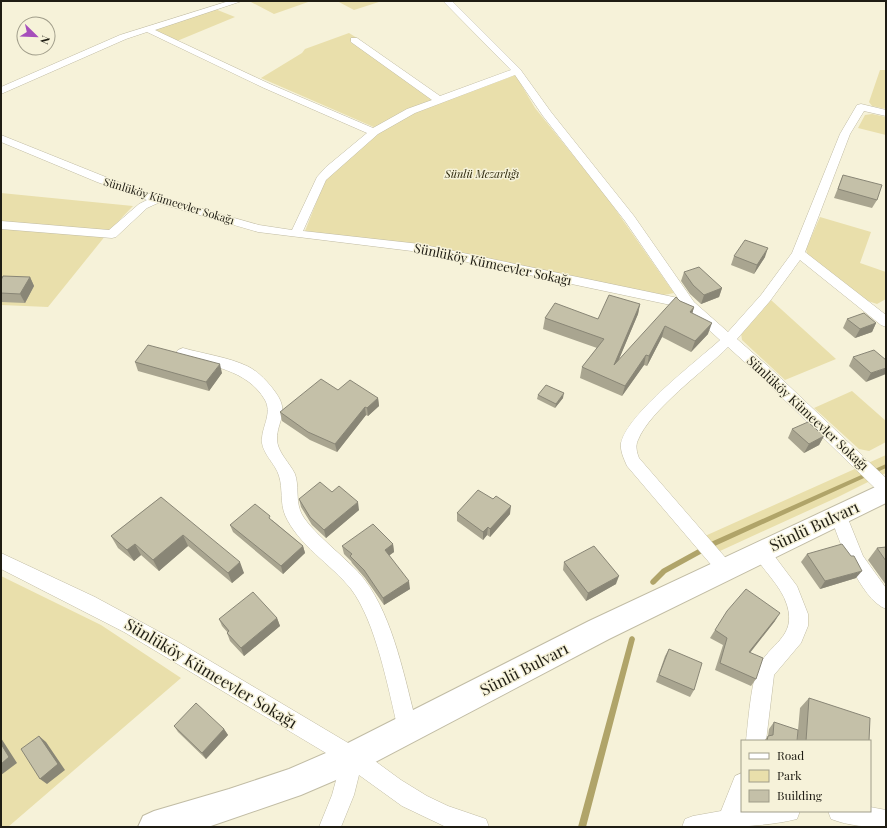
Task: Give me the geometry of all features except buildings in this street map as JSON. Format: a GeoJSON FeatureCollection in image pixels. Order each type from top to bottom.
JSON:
{"type":"FeatureCollection","features":[{"type":"Feature","properties":{"kind":"main road","name":"Sünlü Bulvarı"},"geometry":{"type":"LineString","coordinates":[[154,827],[229,805],[290,784],[353,757],[599,630],[886,492]]}},
{"type":"Feature","properties":{"kind":"street"},"geometry":{"type":"LineString","coordinates":[[1,91],[102,45],[146,29],[238,1]]}},
{"type":"Feature","properties":{"kind":"street","name":"Sünlüköy Kümeevler Sokağı"},"geometry":{"type":"LineString","coordinates":[[447,1],[517,71],[547,114],[585,160],[630,219],[689,305],[729,339],[886,488]]}},
{"type":"Feature","properties":{"kind":"street"},"geometry":{"type":"LineString","coordinates":[[146,29],[198,52],[254,80],[374,132]]}},
{"type":"Feature","properties":{"kind":"street"},"geometry":{"type":"LineString","coordinates":[[354,40],[439,100]]}},
{"type":"Feature","properties":{"kind":"street"},"geometry":{"type":"LineString","coordinates":[[296,234],[321,179],[335,164],[374,132],[406,113],[517,71]]}},
{"type":"Feature","properties":{"kind":"street"},"geometry":{"type":"LineString","coordinates":[[725,569],[641,474],[628,453],[628,445],[641,423],[654,407],[729,339],[778,283],[798,252],[845,134],[861,108],[886,113]]}},
{"type":"Feature","properties":{"kind":"street","name":"Sünlüköy Kümeevler Sokağı"},"geometry":{"type":"LineString","coordinates":[[1,138],[101,180],[156,199],[258,228],[296,234],[420,248],[689,305]]}},
{"type":"Feature","properties":{"kind":"street"},"geometry":{"type":"LineString","coordinates":[[1,225],[112,234],[143,206],[156,199]]}},
{"type":"Feature","properties":{"kind":"street"},"geometry":{"type":"LineString","coordinates":[[798,252],[886,322]]}},
{"type":"Feature","properties":{"kind":"street"},"geometry":{"type":"LineString","coordinates":[[873,312],[886,306]]}},
{"type":"Feature","properties":{"kind":"street"},"geometry":{"type":"LineString","coordinates":[[183,353],[243,370],[254,378],[272,397],[275,407],[275,418],[269,439],[271,447],[286,475],[292,513],[304,530],[357,583],[373,607],[391,664],[408,729]]}},
{"type":"Feature","properties":{"kind":"street"},"geometry":{"type":"LineString","coordinates":[[838,514],[845,536],[859,568],[870,584],[886,601]]}},
{"type":"Feature","properties":{"kind":"street"},"geometry":{"type":"LineString","coordinates":[[756,740],[766,673],[770,664],[794,638],[799,623],[793,596],[761,552]]}},
{"type":"Feature","properties":{"kind":"street","name":"Sünlüköy Kümeevler Sokağı"},"geometry":{"type":"LineString","coordinates":[[1,561],[54,584],[131,625],[353,757],[401,793],[436,812],[478,827]]}},
{"type":"Feature","properties":{"kind":"street"},"geometry":{"type":"LineString","coordinates":[[330,827],[343,795],[353,757]]}},
{"type":"Feature","properties":{"kind":"street"},"geometry":{"type":"LineString","coordinates":[[729,820],[741,786]]}},
{"type":"Feature","properties":{"kind":"street"},"geometry":{"type":"LineString","coordinates":[[693,827],[782,812]]}},
{"type":"Feature","properties":{"kind":"street"},"geometry":{"type":"LineString","coordinates":[[844,812],[886,821]]}},
{"type":"Feature","properties":{"kind":"green space"},"geometry":{"type":"Polygon","coordinates":[[[249,1],[311,1],[274,14],[249,1]]]}},
{"type":"Feature","properties":{"kind":"green space"},"geometry":{"type":"Polygon","coordinates":[[[337,1],[382,1],[354,10],[337,1]]]}},
{"type":"Feature","properties":{"kind":"green space"},"geometry":{"type":"Polygon","coordinates":[[[215,9],[235,17],[177,41],[152,29],[215,9]]]}},
{"type":"Feature","properties":{"kind":"green space"},"geometry":{"type":"Polygon","coordinates":[[[349,33],[357,38],[350,41],[435,100],[376,128],[261,78],[302,53],[305,49],[349,33]]]}},
{"type":"Feature","properties":{"kind":"green space"},"geometry":{"type":"Polygon","coordinates":[[[880,70],[886,70],[886,109],[872,106],[869,102],[880,70]]]}},
{"type":"Feature","properties":{"kind":"green space","name":"Sünlü Mezarlığı"},"geometry":{"type":"Polygon","coordinates":[[[515,74],[535,108],[606,196],[674,293],[664,295],[425,246],[305,231],[326,178],[378,134],[409,114],[515,74]]]}},
{"type":"Feature","properties":{"kind":"green space"},"geometry":{"type":"Polygon","coordinates":[[[872,114],[886,117],[886,135],[858,128],[865,115],[872,114]]]}},
{"type":"Feature","properties":{"kind":"green space"},"geometry":{"type":"Polygon","coordinates":[[[1,193],[133,206],[110,230],[48,307],[1,305],[1,193]]]}},
{"type":"Feature","properties":{"kind":"green space"},"geometry":{"type":"Polygon","coordinates":[[[820,217],[871,232],[860,263],[886,272],[886,299],[877,304],[868,301],[808,257],[806,249],[820,217]]]}},
{"type":"Feature","properties":{"kind":"green space"},"geometry":{"type":"Polygon","coordinates":[[[771,300],[836,359],[785,380],[742,340],[741,333],[771,300]]]}},
{"type":"Feature","properties":{"kind":"green space"},"geometry":{"type":"Polygon","coordinates":[[[852,391],[886,421],[886,442],[869,451],[859,449],[814,408],[852,391]]]}},
{"type":"Feature","properties":{"kind":"green space"},"geometry":{"type":"Polygon","coordinates":[[[886,455],[886,473],[838,497],[720,551],[705,536],[886,455]]]}},
{"type":"Feature","properties":{"kind":"green space"},"geometry":{"type":"Polygon","coordinates":[[[1,576],[101,625],[181,678],[8,827],[1,827],[1,576]]]}},
{"type":"Feature","properties":{"kind":"waterway"},"geometry":{"type":"LineString","coordinates":[[653,582],[664,571],[715,543],[886,466]]}},
{"type":"Feature","properties":{"kind":"waterway"},"geometry":{"type":"LineString","coordinates":[[582,827],[632,639]]}}]}
